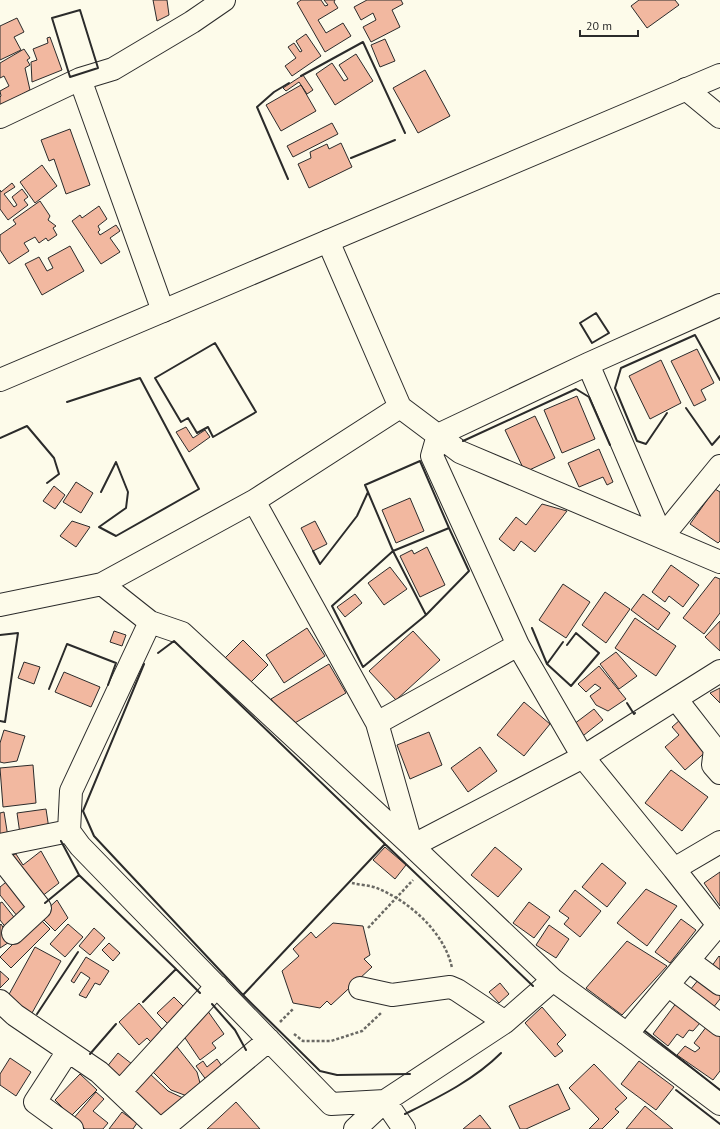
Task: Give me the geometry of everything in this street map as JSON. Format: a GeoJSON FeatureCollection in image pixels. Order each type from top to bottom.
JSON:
{"type":"FeatureCollection","features":[{"type":"Feature","properties":{"kind":"street"},"geometry":{"type":"LineString","coordinates":[[0,117],[80,79],[113,69],[192,22],[224,0]]}},
{"type":"Feature","properties":{"kind":"street"},"geometry":{"type":"LineString","coordinates":[[0,380],[720,75]]}},
{"type":"Feature","properties":{"kind":"street"},"geometry":{"type":"LineString","coordinates":[[80,79],[163,311]]}},
{"type":"Feature","properties":{"kind":"street"},"geometry":{"type":"LineString","coordinates":[[686,89],[720,117]]}},
{"type":"Feature","properties":{"kind":"street"},"geometry":{"type":"LineString","coordinates":[[328,241],[400,406],[460,452],[720,562]]}},
{"type":"Feature","properties":{"kind":"street"},"geometry":{"type":"LineString","coordinates":[[627,1034],[689,960],[717,934],[718,925],[583,757],[518,645],[432,456],[438,435],[588,364],[720,305]]}},
{"type":"Feature","properties":{"kind":"street"},"geometry":{"type":"LineString","coordinates":[[588,364],[662,537]]}},
{"type":"Feature","properties":{"kind":"street"},"geometry":{"type":"LineString","coordinates":[[0,605],[102,584],[254,501],[400,406]]}},
{"type":"Feature","properties":{"kind":"street"},"geometry":{"type":"LineString","coordinates":[[662,537],[720,466]]}},
{"type":"Feature","properties":{"kind":"street"},"geometry":{"type":"LineString","coordinates":[[254,501],[377,723],[412,846]]}},
{"type":"Feature","properties":{"kind":"street"},"geometry":{"type":"LineString","coordinates":[[102,584],[150,622],[182,633],[412,846],[553,980],[720,1104]]}},
{"type":"Feature","properties":{"kind":"street"},"geometry":{"type":"LineString","coordinates":[[150,622],[71,791],[69,831],[80,846],[217,986],[277,1034],[331,1104],[385,1101]]}},
{"type":"Feature","properties":{"kind":"street"},"geometry":{"type":"LineString","coordinates":[[377,723],[518,645]]}},
{"type":"Feature","properties":{"kind":"street"},"geometry":{"type":"LineString","coordinates":[[412,846],[583,757],[720,671]]}},
{"type":"Feature","properties":{"kind":"street"},"geometry":{"type":"LineString","coordinates":[[676,699],[715,749],[717,769]]}},
{"type":"Feature","properties":{"kind":"street"},"geometry":{"type":"LineString","coordinates":[[0,845],[69,831]]}},
{"type":"Feature","properties":{"kind":"street"},"geometry":{"type":"LineString","coordinates":[[674,869],[720,842]]}},
{"type":"Feature","properties":{"kind":"street"},"geometry":{"type":"LineString","coordinates":[[0,857],[40,908],[14,933]]}},
{"type":"Feature","properties":{"kind":"street"},"geometry":{"type":"LineString","coordinates":[[689,960],[720,984]]}},
{"type":"Feature","properties":{"kind":"street"},"geometry":{"type":"LineString","coordinates":[[355,1129],[385,1101],[505,1022],[553,980]]}},
{"type":"Feature","properties":{"kind":"street"},"geometry":{"type":"LineString","coordinates":[[668,985],[720,1025]]}},
{"type":"Feature","properties":{"kind":"street"},"geometry":{"type":"LineString","coordinates":[[120,1092],[217,986]]}},
{"type":"Feature","properties":{"kind":"street"},"geometry":{"type":"LineString","coordinates":[[360,988],[392,995],[450,987],[505,1022]]}},
{"type":"Feature","properties":{"kind":"street"},"geometry":{"type":"LineString","coordinates":[[0,1001],[15,1015],[99,1072],[161,1129],[277,1034]]}},
{"type":"Feature","properties":{"kind":"street"},"geometry":{"type":"LineString","coordinates":[[68,1051],[35,1102],[72,1129]]}},
{"type":"Feature","properties":{"kind":"street"},"geometry":{"type":"LineString","coordinates":[[385,1101],[404,1129]]}},
{"type":"Feature","properties":{"kind":"path"},"geometry":{"type":"LineString","coordinates":[[368,928],[413,880]]}},
{"type":"Feature","properties":{"kind":"path"},"geometry":{"type":"LineString","coordinates":[[352,883],[378,888],[397,898],[407,904],[435,932],[450,961],[456,990]]}},
{"type":"Feature","properties":{"kind":"path"},"geometry":{"type":"LineString","coordinates":[[291,1032],[303,1041],[331,1041],[362,1031],[381,1014],[392,995]]}},
{"type":"Feature","properties":{"kind":"path"},"geometry":{"type":"LineString","coordinates":[[277,1034],[279,1023],[294,1008]]}},
{"type":"Feature","properties":{"kind":"building"},"geometry":{"type":"Polygon","coordinates":[[[153,0],[167,0],[169,15],[157,21],[153,0]]]}},
{"type":"Feature","properties":{"kind":"building"},"geometry":{"type":"Polygon","coordinates":[[[301,0],[321,0],[325,6],[328,5],[324,0],[335,0],[334,2],[338,8],[318,20],[326,33],[343,23],[351,36],[325,52],[297,3],[301,0]]]}},
{"type":"Feature","properties":{"kind":"building"},"geometry":{"type":"Polygon","coordinates":[[[367,0],[401,0],[403,4],[392,10],[400,27],[371,42],[363,27],[376,20],[373,13],[361,20],[354,7],[367,0]]]}},
{"type":"Feature","properties":{"kind":"building"},"geometry":{"type":"Polygon","coordinates":[[[639,0],[675,0],[679,5],[647,28],[631,6],[639,0]]]}},
{"type":"Feature","properties":{"kind":"building"},"geometry":{"type":"Polygon","coordinates":[[[17,18],[24,32],[14,37],[21,50],[0,60],[0,26],[17,18]]]}},
{"type":"Feature","properties":{"kind":"building"},"geometry":{"type":"Polygon","coordinates":[[[306,34],[321,56],[292,76],[285,66],[296,58],[288,47],[294,43],[300,52],[302,51],[296,41],[306,34]]]}},
{"type":"Feature","properties":{"kind":"building"},"geometry":{"type":"Polygon","coordinates":[[[50,37],[62,70],[32,82],[31,62],[37,60],[33,49],[48,43],[47,38],[50,37]]]}},
{"type":"Feature","properties":{"kind":"building"},"geometry":{"type":"Polygon","coordinates":[[[385,39],[395,61],[380,67],[371,45],[385,39]]]}},
{"type":"Feature","properties":{"kind":"building"},"geometry":{"type":"Polygon","coordinates":[[[24,49],[30,58],[27,60],[30,65],[25,68],[30,90],[0,106],[0,91],[9,86],[4,76],[0,78],[0,63],[24,49]]]}},
{"type":"Feature","properties":{"kind":"building"},"geometry":{"type":"Polygon","coordinates":[[[356,54],[373,81],[335,105],[316,74],[332,63],[344,81],[348,79],[339,65],[356,54]]]}},
{"type":"Feature","properties":{"kind":"building"},"geometry":{"type":"Polygon","coordinates":[[[425,70],[450,116],[418,133],[393,88],[425,70]]]}},
{"type":"Feature","properties":{"kind":"building"},"geometry":{"type":"Polygon","coordinates":[[[303,75],[313,90],[307,94],[299,82],[286,91],[283,88],[303,75]]]}},
{"type":"Feature","properties":{"kind":"building"},"geometry":{"type":"Polygon","coordinates":[[[301,85],[316,111],[281,131],[266,105],[301,85]]]}},
{"type":"Feature","properties":{"kind":"building"},"geometry":{"type":"Polygon","coordinates":[[[332,123],[338,134],[293,157],[287,146],[332,123]]]}},
{"type":"Feature","properties":{"kind":"building"},"geometry":{"type":"Polygon","coordinates":[[[70,129],[90,185],[66,194],[54,159],[49,161],[41,140],[70,129]]]}},
{"type":"Feature","properties":{"kind":"building"},"geometry":{"type":"Polygon","coordinates":[[[341,143],[352,167],[309,188],[298,164],[311,158],[310,152],[327,144],[329,149],[341,143]]]}},
{"type":"Feature","properties":{"kind":"building"},"geometry":{"type":"Polygon","coordinates":[[[42,165],[57,186],[35,203],[20,182],[42,165]]]}},
{"type":"Feature","properties":{"kind":"building"},"geometry":{"type":"Polygon","coordinates":[[[12,183],[15,187],[4,194],[14,207],[17,205],[12,197],[22,189],[28,197],[24,200],[28,205],[8,220],[0,209],[0,190],[1,192],[12,183]]]}},
{"type":"Feature","properties":{"kind":"building"},"geometry":{"type":"Polygon","coordinates":[[[40,201],[50,216],[48,220],[56,226],[53,228],[57,235],[48,241],[46,238],[39,243],[35,237],[24,243],[29,251],[9,264],[0,250],[0,235],[16,224],[13,220],[40,201]]]}},
{"type":"Feature","properties":{"kind":"building"},"geometry":{"type":"Polygon","coordinates":[[[99,206],[107,219],[98,226],[100,230],[98,232],[100,235],[116,225],[120,231],[110,238],[120,252],[101,264],[72,221],[80,215],[82,218],[99,206]]]}},
{"type":"Feature","properties":{"kind":"building"},"geometry":{"type":"Polygon","coordinates":[[[70,246],[84,271],[42,295],[25,264],[39,257],[47,271],[53,268],[48,258],[70,246]]]}},
{"type":"Feature","properties":{"kind":"building"},"geometry":{"type":"Polygon","coordinates":[[[697,349],[714,383],[701,390],[706,400],[694,406],[671,361],[697,349]]]}},
{"type":"Feature","properties":{"kind":"building"},"geometry":{"type":"Polygon","coordinates":[[[661,360],[681,403],[650,419],[629,376],[661,360]]]}},
{"type":"Feature","properties":{"kind":"building"},"geometry":{"type":"Polygon","coordinates":[[[577,396],[595,439],[562,453],[544,410],[577,396]]]}},
{"type":"Feature","properties":{"kind":"building"},"geometry":{"type":"Polygon","coordinates":[[[535,416],[555,458],[525,472],[505,430],[535,416]]]}},
{"type":"Feature","properties":{"kind":"building"},"geometry":{"type":"Polygon","coordinates":[[[186,427],[193,438],[205,430],[210,437],[189,452],[176,432],[186,427]]]}},
{"type":"Feature","properties":{"kind":"building"},"geometry":{"type":"Polygon","coordinates":[[[599,449],[613,482],[607,485],[603,477],[579,487],[568,463],[599,449]]]}},
{"type":"Feature","properties":{"kind":"building"},"geometry":{"type":"Polygon","coordinates":[[[76,482],[93,493],[81,513],[63,502],[76,482]]]}},
{"type":"Feature","properties":{"kind":"building"},"geometry":{"type":"Polygon","coordinates":[[[54,486],[65,495],[55,509],[43,501],[54,486]]]}},
{"type":"Feature","properties":{"kind":"building"},"geometry":{"type":"Polygon","coordinates":[[[715,489],[720,492],[720,541],[718,543],[690,524],[715,489]]]}},
{"type":"Feature","properties":{"kind":"building"},"geometry":{"type":"Polygon","coordinates":[[[410,498],[424,531],[396,543],[382,510],[410,498]]]}},
{"type":"Feature","properties":{"kind":"building"},"geometry":{"type":"Polygon","coordinates":[[[542,504],[567,511],[535,552],[521,541],[514,551],[499,539],[516,517],[526,525],[542,504]]]}},
{"type":"Feature","properties":{"kind":"building"},"geometry":{"type":"Polygon","coordinates":[[[72,521],[90,527],[76,547],[60,536],[72,521]]]}},
{"type":"Feature","properties":{"kind":"building"},"geometry":{"type":"Polygon","coordinates":[[[315,521],[327,544],[313,551],[301,528],[315,521]]]}},
{"type":"Feature","properties":{"kind":"building"},"geometry":{"type":"Polygon","coordinates":[[[427,547],[445,585],[420,597],[400,556],[412,550],[414,554],[427,547]]]}},
{"type":"Feature","properties":{"kind":"building"},"geometry":{"type":"Polygon","coordinates":[[[671,565],[699,585],[683,607],[669,596],[665,602],[652,592],[671,565]]]}},
{"type":"Feature","properties":{"kind":"building"},"geometry":{"type":"Polygon","coordinates":[[[390,567],[407,589],[384,605],[368,583],[390,567]]]}},
{"type":"Feature","properties":{"kind":"building"},"geometry":{"type":"Polygon","coordinates":[[[715,577],[720,579],[720,613],[704,634],[683,618],[715,577]]]}},
{"type":"Feature","properties":{"kind":"building"},"geometry":{"type":"Polygon","coordinates":[[[563,584],[590,602],[566,638],[539,620],[563,584]]]}},
{"type":"Feature","properties":{"kind":"building"},"geometry":{"type":"Polygon","coordinates":[[[605,592],[630,609],[606,643],[582,625],[605,592]]]}},
{"type":"Feature","properties":{"kind":"building"},"geometry":{"type":"Polygon","coordinates":[[[355,594],[362,603],[345,617],[337,607],[355,594]]]}},
{"type":"Feature","properties":{"kind":"building"},"geometry":{"type":"Polygon","coordinates":[[[643,594],[670,613],[658,630],[631,610],[643,594]]]}},
{"type":"Feature","properties":{"kind":"building"},"geometry":{"type":"Polygon","coordinates":[[[635,618],[676,646],[656,676],[615,648],[635,618]]]}},
{"type":"Feature","properties":{"kind":"building"},"geometry":{"type":"Polygon","coordinates":[[[720,621],[720,651],[705,637],[720,621]]]}},
{"type":"Feature","properties":{"kind":"building"},"geometry":{"type":"Polygon","coordinates":[[[307,628],[325,656],[284,683],[266,655],[307,628]]]}},
{"type":"Feature","properties":{"kind":"building"},"geometry":{"type":"Polygon","coordinates":[[[114,631],[126,635],[122,646],[110,642],[114,631]]]}},
{"type":"Feature","properties":{"kind":"building"},"geometry":{"type":"Polygon","coordinates":[[[413,631],[440,660],[396,700],[369,671],[413,631]]]}},
{"type":"Feature","properties":{"kind":"building"},"geometry":{"type":"Polygon","coordinates":[[[243,640],[268,665],[246,687],[221,662],[243,640]]]}},
{"type":"Feature","properties":{"kind":"building"},"geometry":{"type":"Polygon","coordinates":[[[616,652],[637,676],[619,689],[600,664],[616,652]]]}},
{"type":"Feature","properties":{"kind":"building"},"geometry":{"type":"Polygon","coordinates":[[[24,662],[40,667],[34,684],[18,678],[24,662]]]}},
{"type":"Feature","properties":{"kind":"building"},"geometry":{"type":"Polygon","coordinates":[[[329,664],[346,693],[288,727],[271,699],[329,664]]]}},
{"type":"Feature","properties":{"kind":"building"},"geometry":{"type":"Polygon","coordinates":[[[599,666],[626,699],[608,711],[596,705],[590,696],[601,688],[595,684],[586,692],[578,684],[599,666]]]}},
{"type":"Feature","properties":{"kind":"building"},"geometry":{"type":"Polygon","coordinates":[[[64,672],[100,687],[91,707],[55,692],[64,672]]]}},
{"type":"Feature","properties":{"kind":"building"},"geometry":{"type":"Polygon","coordinates":[[[720,688],[720,703],[710,693],[720,688]]]}},
{"type":"Feature","properties":{"kind":"building"},"geometry":{"type":"Polygon","coordinates":[[[524,702],[550,724],[524,756],[497,735],[524,702]]]}},
{"type":"Feature","properties":{"kind":"building"},"geometry":{"type":"Polygon","coordinates":[[[594,709],[603,720],[579,739],[570,727],[594,709]]]}},
{"type":"Feature","properties":{"kind":"building"},"geometry":{"type":"Polygon","coordinates":[[[681,719],[708,750],[685,770],[665,747],[679,735],[672,727],[681,719]]]}},
{"type":"Feature","properties":{"kind":"building"},"geometry":{"type":"Polygon","coordinates":[[[4,730],[25,736],[17,761],[4,763],[0,762],[0,743],[4,730]]]}},
{"type":"Feature","properties":{"kind":"building"},"geometry":{"type":"Polygon","coordinates":[[[429,732],[442,765],[410,779],[397,745],[429,732]]]}},
{"type":"Feature","properties":{"kind":"building"},"geometry":{"type":"Polygon","coordinates":[[[480,747],[497,771],[468,792],[451,768],[480,747]]]}},
{"type":"Feature","properties":{"kind":"building"},"geometry":{"type":"Polygon","coordinates":[[[33,765],[36,803],[3,807],[0,768],[33,765]]]}},
{"type":"Feature","properties":{"kind":"building"},"geometry":{"type":"Polygon","coordinates":[[[671,770],[708,797],[682,831],[645,803],[671,770]]]}},
{"type":"Feature","properties":{"kind":"building"},"geometry":{"type":"Polygon","coordinates":[[[46,809],[49,829],[20,834],[17,813],[46,809]]]}},
{"type":"Feature","properties":{"kind":"building"},"geometry":{"type":"Polygon","coordinates":[[[4,812],[8,837],[0,838],[0,813],[4,812]]]}},
{"type":"Feature","properties":{"kind":"building"},"geometry":{"type":"Polygon","coordinates":[[[385,847],[406,865],[395,879],[373,860],[385,847]]]}},
{"type":"Feature","properties":{"kind":"building"},"geometry":{"type":"Polygon","coordinates":[[[495,847],[522,869],[498,897],[471,875],[495,847]]]}},
{"type":"Feature","properties":{"kind":"building"},"geometry":{"type":"Polygon","coordinates":[[[41,851],[59,883],[37,900],[2,857],[16,854],[23,865],[41,851]]]}},
{"type":"Feature","properties":{"kind":"building"},"geometry":{"type":"Polygon","coordinates":[[[602,863],[626,883],[607,907],[582,887],[602,863]]]}},
{"type":"Feature","properties":{"kind":"building"},"geometry":{"type":"Polygon","coordinates":[[[720,872],[720,906],[704,883],[720,872]]]}},
{"type":"Feature","properties":{"kind":"building"},"geometry":{"type":"Polygon","coordinates":[[[10,879],[32,905],[18,917],[0,895],[0,887],[10,879]]]}},
{"type":"Feature","properties":{"kind":"building"},"geometry":{"type":"Polygon","coordinates":[[[646,889],[677,906],[647,946],[617,923],[646,889]]]}},
{"type":"Feature","properties":{"kind":"building"},"geometry":{"type":"Polygon","coordinates":[[[575,890],[601,911],[580,937],[564,924],[569,918],[559,911],[575,890]]]}},
{"type":"Feature","properties":{"kind":"building"},"geometry":{"type":"Polygon","coordinates":[[[57,900],[68,918],[55,931],[40,916],[57,900]]]}},
{"type":"Feature","properties":{"kind":"building"},"geometry":{"type":"Polygon","coordinates":[[[2,902],[17,921],[7,929],[0,920],[0,903],[2,902]]]}},
{"type":"Feature","properties":{"kind":"building"},"geometry":{"type":"Polygon","coordinates":[[[529,902],[550,917],[534,938],[513,923],[529,902]]]}},
{"type":"Feature","properties":{"kind":"building"},"geometry":{"type":"Polygon","coordinates":[[[39,918],[50,929],[11,968],[0,957],[39,918]]]}},
{"type":"Feature","properties":{"kind":"building"},"geometry":{"type":"Polygon","coordinates":[[[681,919],[696,930],[670,963],[655,952],[681,919]]]}},
{"type":"Feature","properties":{"kind":"building"},"geometry":{"type":"Polygon","coordinates":[[[333,923],[363,926],[370,955],[364,959],[372,967],[331,1005],[327,1001],[320,1008],[293,1003],[282,971],[299,956],[293,949],[311,932],[316,938],[333,923]]]}},
{"type":"Feature","properties":{"kind":"building"},"geometry":{"type":"Polygon","coordinates":[[[1,924],[11,941],[0,948],[0,925],[1,924]]]}},
{"type":"Feature","properties":{"kind":"building"},"geometry":{"type":"Polygon","coordinates":[[[68,924],[83,937],[65,957],[50,944],[68,924]]]}},
{"type":"Feature","properties":{"kind":"building"},"geometry":{"type":"Polygon","coordinates":[[[549,925],[569,939],[556,958],[536,945],[549,925]]]}},
{"type":"Feature","properties":{"kind":"building"},"geometry":{"type":"Polygon","coordinates":[[[94,928],[105,938],[90,955],[79,946],[94,928]]]}},
{"type":"Feature","properties":{"kind":"building"},"geometry":{"type":"Polygon","coordinates":[[[627,941],[667,966],[622,1015],[586,988],[627,941]]]}},
{"type":"Feature","properties":{"kind":"building"},"geometry":{"type":"Polygon","coordinates":[[[109,943],[120,953],[113,961],[102,950],[109,943]]]}},
{"type":"Feature","properties":{"kind":"building"},"geometry":{"type":"Polygon","coordinates":[[[35,947],[61,961],[32,1013],[7,998],[35,947]]]}},
{"type":"Feature","properties":{"kind":"building"},"geometry":{"type":"Polygon","coordinates":[[[719,956],[720,957],[720,978],[709,970],[719,956]]]}},
{"type":"Feature","properties":{"kind":"building"},"geometry":{"type":"Polygon","coordinates":[[[86,957],[109,971],[100,985],[95,983],[86,998],[79,995],[90,978],[81,972],[74,983],[71,981],[86,957]]]}},
{"type":"Feature","properties":{"kind":"building"},"geometry":{"type":"Polygon","coordinates":[[[0,971],[9,979],[0,988],[0,971]]]}},
{"type":"Feature","properties":{"kind":"building"},"geometry":{"type":"Polygon","coordinates":[[[703,974],[720,988],[720,999],[709,1013],[686,995],[703,974]]]}},
{"type":"Feature","properties":{"kind":"building"},"geometry":{"type":"Polygon","coordinates":[[[500,983],[509,994],[499,1003],[489,992],[500,983]]]}},
{"type":"Feature","properties":{"kind":"building"},"geometry":{"type":"Polygon","coordinates":[[[174,997],[189,1012],[172,1028],[157,1013],[174,997]]]}},
{"type":"Feature","properties":{"kind":"building"},"geometry":{"type":"Polygon","coordinates":[[[680,998],[700,1023],[693,1031],[689,1030],[683,1038],[677,1034],[668,1046],[653,1034],[680,998]]]}},
{"type":"Feature","properties":{"kind":"building"},"geometry":{"type":"Polygon","coordinates":[[[139,1003],[167,1035],[155,1046],[147,1038],[139,1045],[119,1022],[139,1003]]]}},
{"type":"Feature","properties":{"kind":"building"},"geometry":{"type":"Polygon","coordinates":[[[542,1007],[566,1035],[557,1044],[563,1051],[555,1057],[525,1023],[542,1007]]]}},
{"type":"Feature","properties":{"kind":"building"},"geometry":{"type":"Polygon","coordinates":[[[207,1010],[224,1034],[212,1043],[216,1048],[200,1060],[183,1035],[198,1024],[194,1019],[207,1010]]]}},
{"type":"Feature","properties":{"kind":"building"},"geometry":{"type":"Polygon","coordinates":[[[710,1022],[720,1030],[720,1071],[713,1080],[677,1055],[685,1046],[695,1052],[700,1048],[694,1043],[710,1022]]]}},
{"type":"Feature","properties":{"kind":"building"},"geometry":{"type":"Polygon","coordinates":[[[174,1043],[197,1072],[200,1083],[195,1091],[187,1096],[171,1090],[150,1069],[174,1043]]]}},
{"type":"Feature","properties":{"kind":"building"},"geometry":{"type":"Polygon","coordinates":[[[118,1053],[137,1068],[125,1083],[106,1068],[118,1053]]]}},
{"type":"Feature","properties":{"kind":"building"},"geometry":{"type":"Polygon","coordinates":[[[10,1058],[31,1072],[16,1096],[0,1085],[0,1074],[10,1058]]]}},
{"type":"Feature","properties":{"kind":"building"},"geometry":{"type":"Polygon","coordinates":[[[217,1059],[224,1069],[207,1081],[196,1066],[203,1061],[207,1067],[217,1059]]]}},
{"type":"Feature","properties":{"kind":"building"},"geometry":{"type":"Polygon","coordinates":[[[639,1061],[674,1087],[656,1110],[621,1084],[639,1061]]]}},
{"type":"Feature","properties":{"kind":"building"},"geometry":{"type":"Polygon","coordinates":[[[594,1064],[627,1098],[615,1109],[619,1112],[602,1129],[589,1129],[599,1119],[569,1088],[594,1064]]]}},
{"type":"Feature","properties":{"kind":"building"},"geometry":{"type":"Polygon","coordinates":[[[148,1072],[168,1091],[183,1098],[163,1118],[132,1090],[148,1072]]]}},
{"type":"Feature","properties":{"kind":"building"},"geometry":{"type":"Polygon","coordinates":[[[80,1074],[97,1090],[71,1116],[55,1100],[80,1074]]]}},
{"type":"Feature","properties":{"kind":"building"},"geometry":{"type":"Polygon","coordinates":[[[558,1084],[570,1109],[526,1129],[520,1129],[509,1106],[558,1084]]]}},
{"type":"Feature","properties":{"kind":"building"},"geometry":{"type":"Polygon","coordinates":[[[96,1092],[104,1099],[93,1111],[108,1123],[103,1129],[85,1129],[73,1119],[96,1092]]]}},
{"type":"Feature","properties":{"kind":"building"},"geometry":{"type":"Polygon","coordinates":[[[236,1102],[260,1129],[207,1129],[236,1102]]]}},
{"type":"Feature","properties":{"kind":"building"},"geometry":{"type":"Polygon","coordinates":[[[645,1106],[673,1129],[626,1129],[645,1106]]]}},
{"type":"Feature","properties":{"kind":"building"},"geometry":{"type":"Polygon","coordinates":[[[122,1112],[137,1123],[133,1129],[109,1129],[122,1112]]]}},
{"type":"Feature","properties":{"kind":"building"},"geometry":{"type":"Polygon","coordinates":[[[480,1115],[491,1129],[463,1129],[480,1115]]]}},
{"type":"Feature","properties":{"kind":"wall"},"geometry":{"type":"LineString","coordinates":[[80,10],[98,68],[70,77],[52,18],[80,10]]}},
{"type":"Feature","properties":{"kind":"wall"},"geometry":{"type":"LineString","coordinates":[[301,76],[363,42],[405,133]]}},
{"type":"Feature","properties":{"kind":"wall"},"geometry":{"type":"LineString","coordinates":[[288,179],[257,107],[274,92],[289,83]]}},
{"type":"Feature","properties":{"kind":"wall"},"geometry":{"type":"LineString","coordinates":[[351,158],[395,140]]}},
{"type":"Feature","properties":{"kind":"wall"},"geometry":{"type":"LineString","coordinates":[[596,313],[609,333],[592,343],[580,323],[596,313]]}},
{"type":"Feature","properties":{"kind":"wall"},"geometry":{"type":"LineString","coordinates":[[667,413],[646,444],[637,441],[615,388],[621,368],[695,335],[720,380]]}},
{"type":"Feature","properties":{"kind":"wall"},"geometry":{"type":"LineString","coordinates":[[215,343],[256,412],[213,437],[208,427],[197,433],[188,418],[181,422],[155,378],[215,343]]}},
{"type":"Feature","properties":{"kind":"wall"},"geometry":{"type":"LineString","coordinates":[[67,402],[140,378],[199,489],[116,536],[99,527],[126,508],[128,492],[116,462],[101,492]]}},
{"type":"Feature","properties":{"kind":"wall"},"geometry":{"type":"LineString","coordinates":[[463,441],[576,389],[589,397],[610,445]]}},
{"type":"Feature","properties":{"kind":"wall"},"geometry":{"type":"LineString","coordinates":[[686,408],[712,445],[720,436]]}},
{"type":"Feature","properties":{"kind":"wall"},"geometry":{"type":"LineString","coordinates":[[0,438],[27,426],[54,458],[59,474],[47,483]]}},
{"type":"Feature","properties":{"kind":"wall"},"geometry":{"type":"LineString","coordinates":[[420,461],[449,528],[393,551],[365,485],[420,461]]}},
{"type":"Feature","properties":{"kind":"wall"},"geometry":{"type":"LineString","coordinates":[[313,551],[320,564],[357,516],[368,492]]}},
{"type":"Feature","properties":{"kind":"wall"},"geometry":{"type":"LineString","coordinates":[[426,615],[469,571],[449,528]]}},
{"type":"Feature","properties":{"kind":"wall"},"geometry":{"type":"LineString","coordinates":[[393,551],[426,615],[363,667],[332,606],[393,551]]}},
{"type":"Feature","properties":{"kind":"wall"},"geometry":{"type":"LineString","coordinates":[[532,628],[547,664],[563,642]]}},
{"type":"Feature","properties":{"kind":"wall"},"geometry":{"type":"LineString","coordinates":[[0,635],[18,633],[5,722],[0,721]]}},
{"type":"Feature","properties":{"kind":"wall"},"geometry":{"type":"LineString","coordinates":[[547,664],[571,686],[599,653],[576,633],[567,645]]}},
{"type":"Feature","properties":{"kind":"wall"},"geometry":{"type":"LineString","coordinates":[[158,653],[174,641],[385,844]]}},
{"type":"Feature","properties":{"kind":"wall"},"geometry":{"type":"LineString","coordinates":[[49,689],[67,644],[116,663],[108,685]]}},
{"type":"Feature","properties":{"kind":"wall"},"geometry":{"type":"LineString","coordinates":[[144,664],[83,811],[94,836],[243,995],[320,1071],[337,1075],[410,1074]]}},
{"type":"Feature","properties":{"kind":"wall"},"geometry":{"type":"LineString","coordinates":[[627,703],[634,714],[635,713]]}},
{"type":"Feature","properties":{"kind":"wall"},"geometry":{"type":"LineString","coordinates":[[45,903],[79,875],[61,841]]}},
{"type":"Feature","properties":{"kind":"wall"},"geometry":{"type":"LineString","coordinates":[[243,995],[385,844],[533,986]]}},
{"type":"Feature","properties":{"kind":"wall"},"geometry":{"type":"LineString","coordinates":[[79,875],[176,969],[143,1002]]}},
{"type":"Feature","properties":{"kind":"wall"},"geometry":{"type":"LineString","coordinates":[[37,1014],[78,952]]}},
{"type":"Feature","properties":{"kind":"wall"},"geometry":{"type":"LineString","coordinates":[[176,969],[200,993]]}},
{"type":"Feature","properties":{"kind":"wall"},"geometry":{"type":"LineString","coordinates":[[212,1004],[235,1030],[246,1050]]}},
{"type":"Feature","properties":{"kind":"wall"},"geometry":{"type":"LineString","coordinates":[[90,1054],[116,1024]]}},
{"type":"Feature","properties":{"kind":"wall"},"geometry":{"type":"LineString","coordinates":[[645,1031],[720,1090]]}},
{"type":"Feature","properties":{"kind":"wall"},"geometry":{"type":"LineString","coordinates":[[405,1114],[468,1080],[491,1063],[501,1053]]}},
{"type":"Feature","properties":{"kind":"wall"},"geometry":{"type":"LineString","coordinates":[[676,1090],[720,1124]]}}]}
